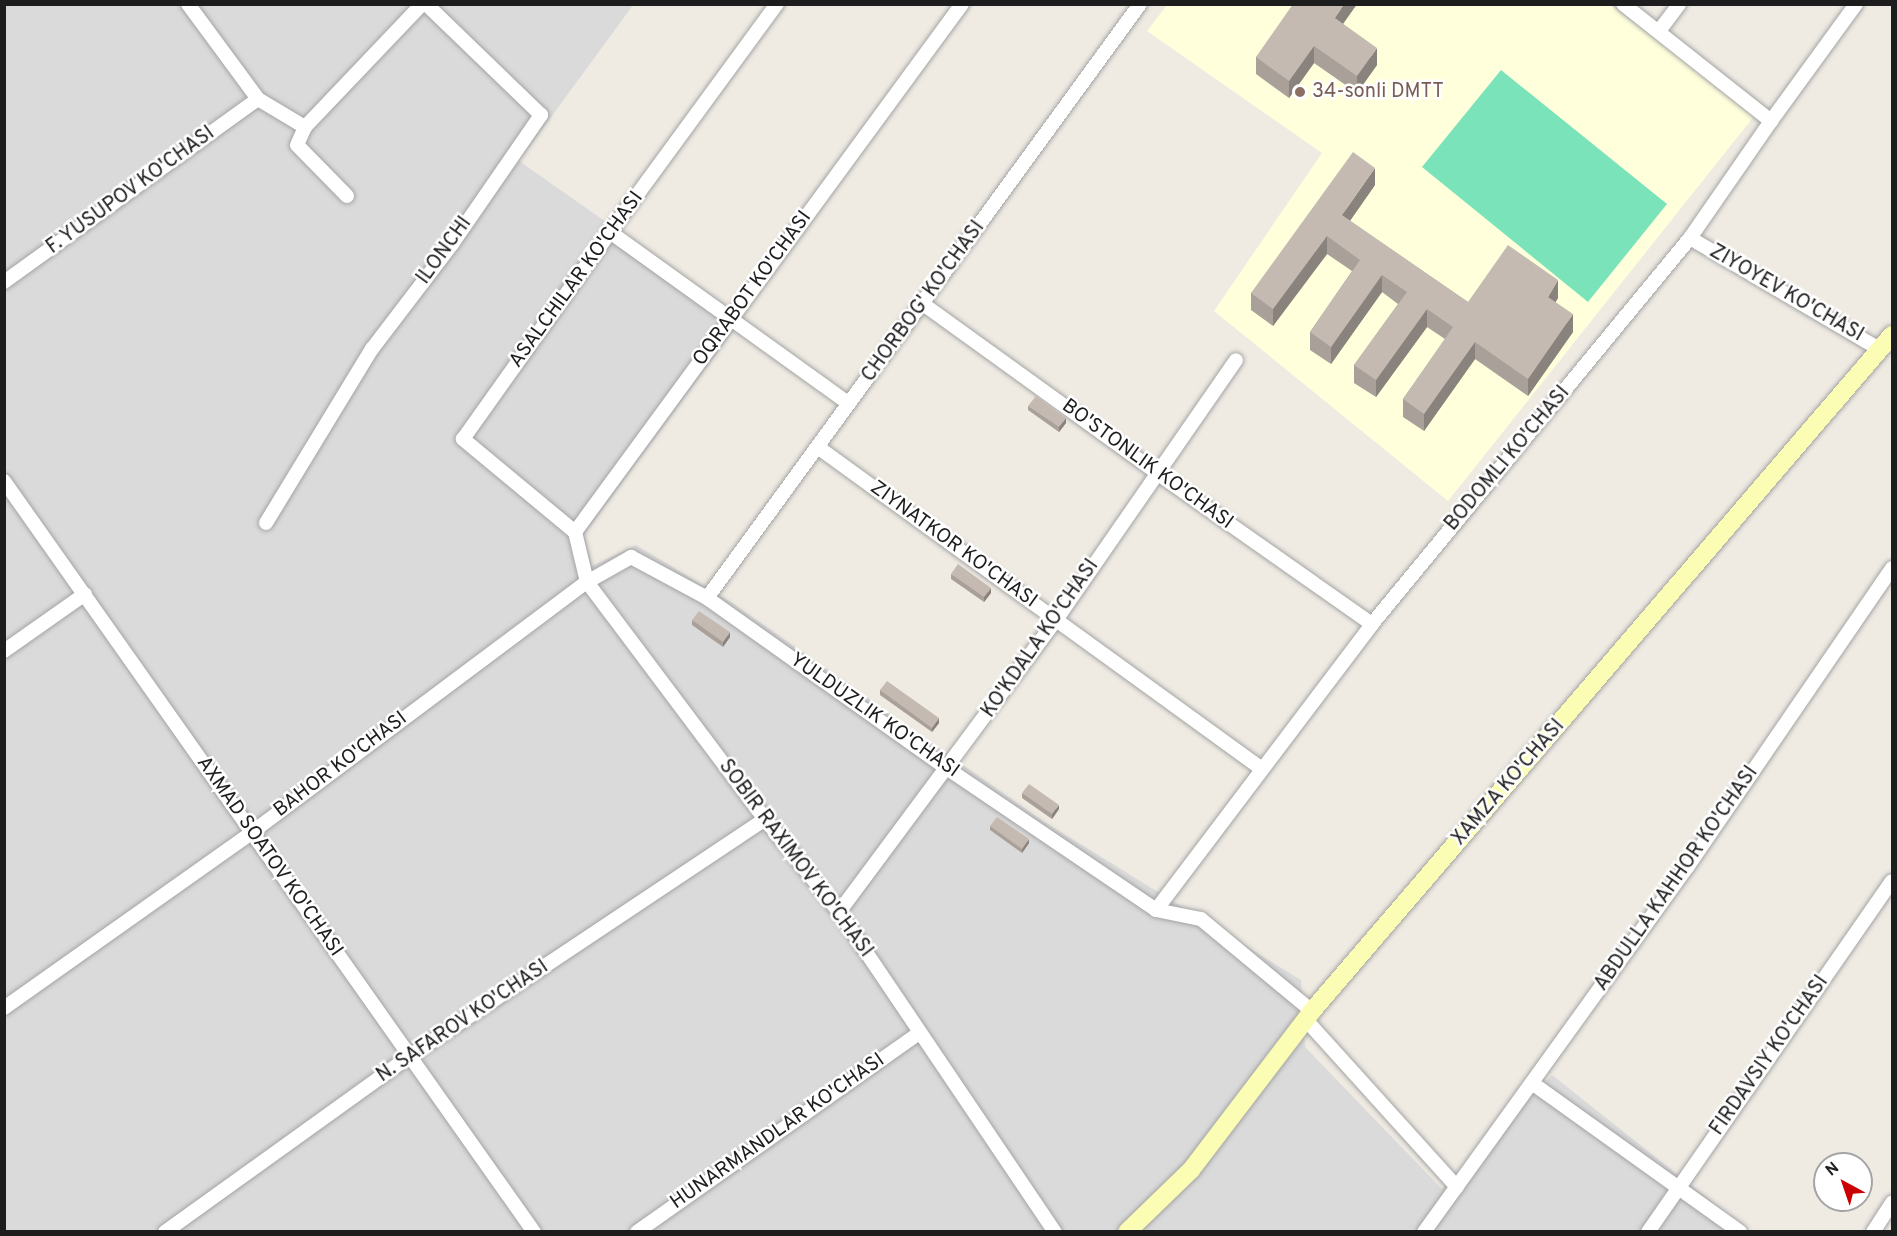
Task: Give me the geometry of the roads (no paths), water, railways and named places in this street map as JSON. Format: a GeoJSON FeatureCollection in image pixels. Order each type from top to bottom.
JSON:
{"type":"FeatureCollection","features":[{"type":"Feature","properties":{"kind":"main road","name":"XAMZA KO'CHASI"},"geometry":{"type":"LineString","coordinates":[[1126,1232],[1191,1170],[1309,1016],[1893,335]]}},
{"type":"Feature","properties":{"kind":"street"},"geometry":{"type":"LineString","coordinates":[[347,196],[297,145],[305,127],[424,4]]}},
{"type":"Feature","properties":{"kind":"street","name":"ILONCHI"},"geometry":{"type":"LineString","coordinates":[[266,523],[372,350],[452,244],[541,115],[424,4]]}},
{"type":"Feature","properties":{"kind":"street","name":"ASALCHILAR KO'CHASI"},"geometry":{"type":"LineString","coordinates":[[575,532],[463,439],[610,232],[777,4]]}},
{"type":"Feature","properties":{"kind":"street","name":"OQRABOT KO'CHASI"},"geometry":{"type":"LineString","coordinates":[[575,532],[962,4]]}},
{"type":"Feature","properties":{"kind":"street","name":"CHORBOG' KO'CHASI"},"geometry":{"type":"LineString","coordinates":[[707,598],[1140,4]]}},
{"type":"Feature","properties":{"kind":"street"},"geometry":{"type":"LineString","coordinates":[[1623,4],[1771,121]]}},
{"type":"Feature","properties":{"kind":"street"},"geometry":{"type":"LineString","coordinates":[[1659,31],[1679,4]]}},
{"type":"Feature","properties":{"kind":"street","name":"BODOMLI KO'CHASI"},"geometry":{"type":"LineString","coordinates":[[1156,910],[1372,624],[1690,238],[1856,4]]}},
{"type":"Feature","properties":{"kind":"street"},"geometry":{"type":"LineString","coordinates":[[196,7],[258,99],[305,127]]}},
{"type":"Feature","properties":{"kind":"street","name":"F. YUSUPOV KO'CHASI"},"geometry":{"type":"LineString","coordinates":[[4,282],[258,99]]}},
{"type":"Feature","properties":{"kind":"street"},"geometry":{"type":"LineString","coordinates":[[610,232],[849,404]]}},
{"type":"Feature","properties":{"kind":"street","name":"ZIYOYEV KO'CHASI"},"geometry":{"type":"LineString","coordinates":[[1690,238],[1881,350]]}},
{"type":"Feature","properties":{"kind":"street","name":"BO'STONLIK KO'CHASI"},"geometry":{"type":"LineString","coordinates":[[923,304],[1157,473],[1372,624]]}},
{"type":"Feature","properties":{"kind":"street","name":"KO'KDALA KO'CHASI"},"geometry":{"type":"LineString","coordinates":[[839,912],[948,769],[1056,620],[1236,360]]}},
{"type":"Feature","properties":{"kind":"street","name":"ZIYNATKOR KO'CHASI"},"geometry":{"type":"LineString","coordinates":[[819,447],[1262,769]]}},
{"type":"Feature","properties":{"kind":"street","name":"AXMAD SOATOV KO'CHASI"},"geometry":{"type":"LineString","coordinates":[[4,481],[534,1232]]}},
{"type":"Feature","properties":{"kind":"street"},"geometry":{"type":"LineString","coordinates":[[575,532],[587,582]]}},
{"type":"Feature","properties":{"kind":"street","name":"YULDUZLIK KO'CHASI"},"geometry":{"type":"LineString","coordinates":[[587,582],[631,556],[707,598],[948,769],[1156,910]]}},
{"type":"Feature","properties":{"kind":"street","name":"ABDULLA KAHHOR KO'CHASI"},"geometry":{"type":"LineString","coordinates":[[1424,1232],[1694,857],[1893,568]]}},
{"type":"Feature","properties":{"kind":"street","name":"SOBIR RAXIMOV KO'CHASI"},"geometry":{"type":"LineString","coordinates":[[587,582],[765,819],[839,912],[1055,1232]]}},
{"type":"Feature","properties":{"kind":"street","name":"BAHOR KO'CHASI"},"geometry":{"type":"LineString","coordinates":[[4,1008],[251,833],[587,582]]}},
{"type":"Feature","properties":{"kind":"street"},"geometry":{"type":"LineString","coordinates":[[4,651],[85,594]]}},
{"type":"Feature","properties":{"kind":"street","name":"N. SAFAROV KO'CHASI"},"geometry":{"type":"LineString","coordinates":[[165,1232],[410,1056],[765,819]]}},
{"type":"Feature","properties":{"kind":"street","name":"FIRDAVSIY KO'CHASI"},"geometry":{"type":"LineString","coordinates":[[1648,1232],[1893,881]]}},
{"type":"Feature","properties":{"kind":"street"},"geometry":{"type":"LineString","coordinates":[[1156,910],[1201,919],[1309,1016],[1457,1187]]}},
{"type":"Feature","properties":{"kind":"street","name":"HUNARMANDLAR KO'CHASI"},"geometry":{"type":"LineString","coordinates":[[636,1232],[919,1033]]}},
{"type":"Feature","properties":{"kind":"street"},"geometry":{"type":"LineString","coordinates":[[1533,1083],[1740,1232]]}},
{"type":"Feature","properties":{"kind":"street"},"geometry":{"type":"LineString","coordinates":[[1873,1232],[1893,1203]]}},
{"type":"Feature","properties":{"kind":"place","name":"34-sonli DMTT"},"geometry":{"type":"Point","coordinates":[1300,92]}}]}
